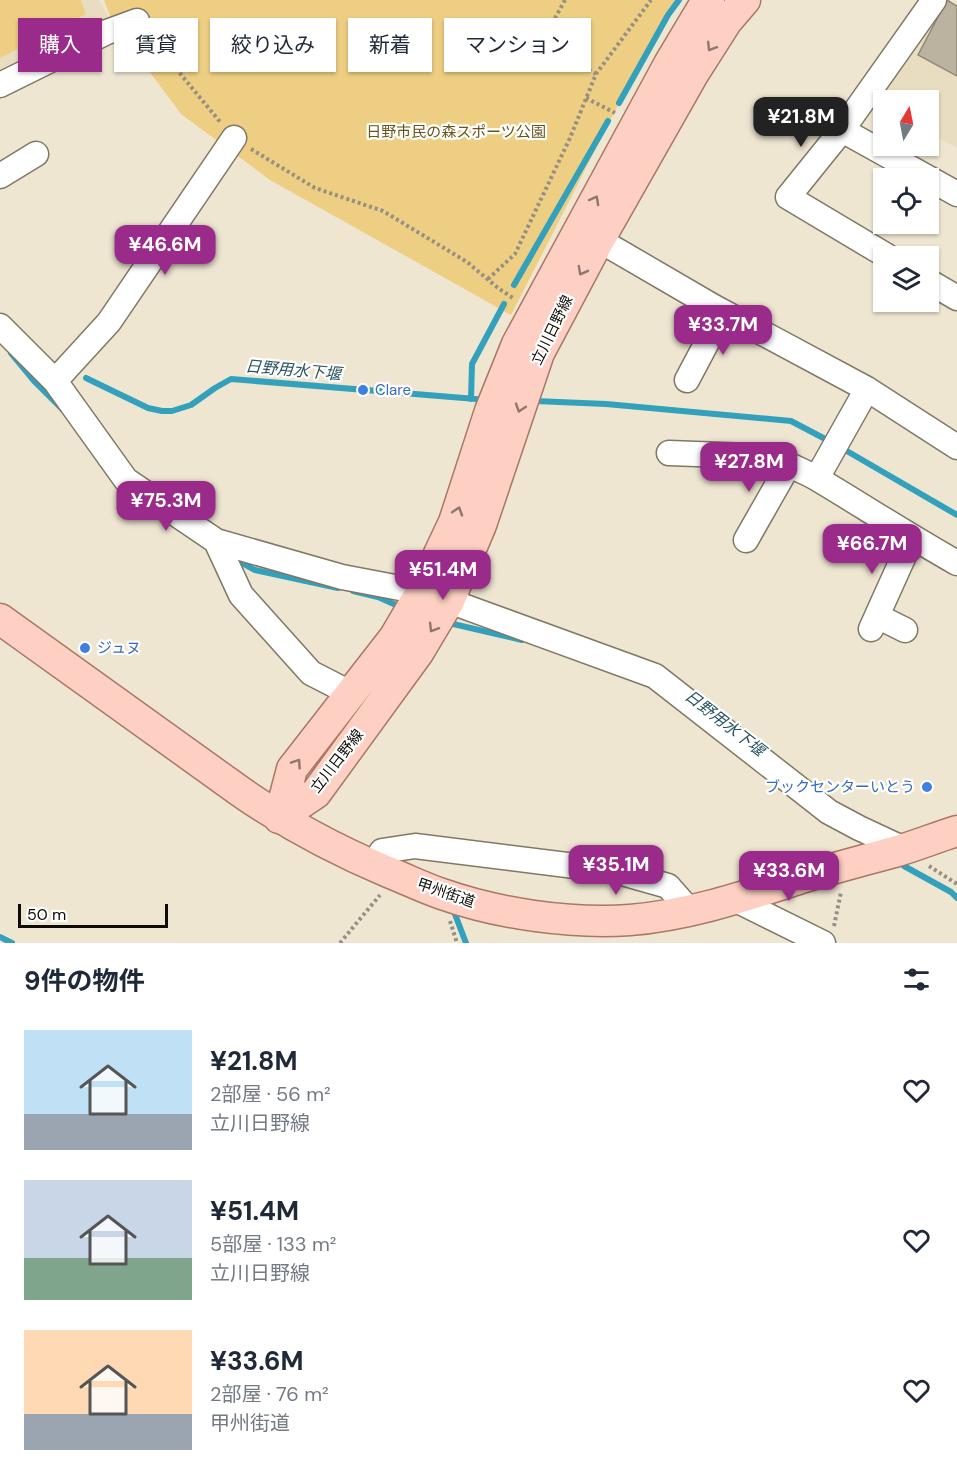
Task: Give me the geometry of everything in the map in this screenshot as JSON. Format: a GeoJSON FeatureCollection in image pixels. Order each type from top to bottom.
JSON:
{"type":"FeatureCollection","features":[{"type":"Feature","properties":{"kind":"main road","name":"立川日野線"},"geometry":{"type":"LineString","coordinates":[[279,818],[316,793],[418,653],[449,601],[481,525],[528,348],[669,64],[709,0]]}},
{"type":"Feature","properties":{"kind":"main road","name":"立川日野線"},"geometry":{"type":"LineString","coordinates":[[279,818],[292,769],[394,638],[420,592],[454,522],[490,411],[528,348],[599,240],[692,76],[727,21],[745,0]]}},
{"type":"Feature","properties":{"kind":"main road","name":"甲州街道"},"geometry":{"type":"LineString","coordinates":[[0,619],[279,818],[338,850],[442,894],[517,914],[579,920],[629,920],[671,915],[736,900],[957,831]]}},
{"type":"Feature","properties":{"kind":"street"},"geometry":{"type":"LineString","coordinates":[[873,247],[788,197],[842,130],[934,0]]}},
{"type":"Feature","properties":{"kind":"street"},"geometry":{"type":"LineString","coordinates":[[0,85],[114,29]]}},
{"type":"Feature","properties":{"kind":"street"},"geometry":{"type":"LineString","coordinates":[[842,130],[957,194]]}},
{"type":"Feature","properties":{"kind":"street"},"geometry":{"type":"LineString","coordinates":[[55,381],[109,322],[234,138]]}},
{"type":"Feature","properties":{"kind":"street"},"geometry":{"type":"LineString","coordinates":[[0,176],[36,153]]}},
{"type":"Feature","properties":{"kind":"street"},"geometry":{"type":"LineString","coordinates":[[599,240],[723,312],[867,390],[956,444]]}},
{"type":"Feature","properties":{"kind":"street"},"geometry":{"type":"LineString","coordinates":[[939,287],[957,298]]}},
{"type":"Feature","properties":{"kind":"street"},"geometry":{"type":"LineString","coordinates":[[687,380],[723,312]]}},
{"type":"Feature","properties":{"kind":"street"},"geometry":{"type":"LineString","coordinates":[[0,326],[55,381],[126,480],[216,541],[342,577],[420,592]]}},
{"type":"Feature","properties":{"kind":"street"},"geometry":{"type":"LineString","coordinates":[[817,478],[867,390]]}},
{"type":"Feature","properties":{"kind":"street"},"geometry":{"type":"LineString","coordinates":[[669,453],[776,457],[788,466],[817,478],[912,538],[957,563]]}},
{"type":"Feature","properties":{"kind":"street"},"geometry":{"type":"LineString","coordinates":[[746,540],[788,466]]}},
{"type":"Feature","properties":{"kind":"street"},"geometry":{"type":"LineString","coordinates":[[905,630],[874,623],[912,538]]}},
{"type":"Feature","properties":{"kind":"street"},"geometry":{"type":"LineString","coordinates":[[216,541],[242,595],[311,673],[350,693]]}},
{"type":"Feature","properties":{"kind":"street"},"geometry":{"type":"LineString","coordinates":[[449,601],[655,676],[829,812],[904,849]]}},
{"type":"Feature","properties":{"kind":"street"},"geometry":{"type":"LineString","coordinates":[[384,870],[382,851],[415,846],[615,871],[668,886],[690,911]]}},
{"type":"Feature","properties":{"kind":"street"},"geometry":{"type":"LineString","coordinates":[[736,900],[828,937]]}},
{"type":"Feature","properties":{"kind":"path"},"geometry":{"type":"LineString","coordinates":[[565,0],[542,42],[596,74]]}},
{"type":"Feature","properties":{"kind":"path"},"geometry":{"type":"LineString","coordinates":[[488,279],[515,254],[570,138],[596,74],[651,0]]}},
{"type":"Feature","properties":{"kind":"path"},"geometry":{"type":"LineString","coordinates":[[179,72],[234,138],[315,188],[383,211],[467,262],[513,298]]}},
{"type":"Feature","properties":{"kind":"path"},"geometry":{"type":"LineString","coordinates":[[586,98],[622,117]]}},
{"type":"Feature","properties":{"kind":"path"},"geometry":{"type":"LineString","coordinates":[[828,937],[846,865]]}},
{"type":"Feature","properties":{"kind":"path"},"geometry":{"type":"LineString","coordinates":[[340,943],[379,898],[384,870]]}},
{"type":"Feature","properties":{"kind":"shaded area"},"geometry":{"type":"Polygon","coordinates":[[[0,0],[99,0],[109,18],[102,22],[102,18],[18,18],[18,65],[0,74],[0,0]]]}},
{"type":"Feature","properties":{"kind":"shaded area"},"geometry":{"type":"Polygon","coordinates":[[[945,0],[957,5],[957,148],[939,138],[939,90],[884,90],[913,54],[945,0]]]}},
{"type":"Feature","properties":{"kind":"green space"},"geometry":{"type":"Polygon","coordinates":[[[0,0],[81,0],[86,14],[78,18],[18,18],[18,49],[0,58],[0,0]]]}},
{"type":"Feature","properties":{"kind":"green space","name":"日野市民の森スポーツ公園"},"geometry":{"type":"Polygon","coordinates":[[[104,0],[677,0],[655,33],[511,315],[270,180],[181,114],[150,72],[198,72],[198,18],[114,18],[114,24],[104,0]]]}},
{"type":"Feature","properties":{"kind":"building"},"geometry":{"type":"Polygon","coordinates":[[[947,0],[957,6],[957,76],[918,55],[947,0]]]}},
{"type":"Feature","properties":{"kind":"waterway"},"geometry":{"type":"LineString","coordinates":[[619,103],[668,15],[679,0]]}},
{"type":"Feature","properties":{"kind":"waterway"},"geometry":{"type":"LineString","coordinates":[[514,285],[608,121]]}},
{"type":"Feature","properties":{"kind":"waterway"},"geometry":{"type":"LineString","coordinates":[[471,399],[472,364],[504,304]]}},
{"type":"Feature","properties":{"kind":"waterway","name":"日野用水下堰"},"geometry":{"type":"LineString","coordinates":[[11,353],[35,382],[63,410]]}},
{"type":"Feature","properties":{"kind":"waterway","name":"日野用水下堰"},"geometry":{"type":"LineString","coordinates":[[86,378],[148,408],[162,411],[172,411],[191,405],[231,379],[476,399]]}},
{"type":"Feature","properties":{"kind":"waterway","name":"日野用水下堰"},"geometry":{"type":"LineString","coordinates":[[535,401],[606,404],[791,421],[831,442]]}},
{"type":"Feature","properties":{"kind":"waterway","name":"日野用水下堰"},"geometry":{"type":"LineString","coordinates":[[840,447],[957,515]]}},
{"type":"Feature","properties":{"kind":"waterway","name":"日野用水下堰"},"geometry":{"type":"LineString","coordinates":[[235,559],[255,570],[338,588]]}},
{"type":"Feature","properties":{"kind":"waterway","name":"日野用水下堰"},"geometry":{"type":"LineString","coordinates":[[353,591],[378,597],[396,605]]}},
{"type":"Feature","properties":{"kind":"waterway","name":"日野用水下堰"},"geometry":{"type":"LineString","coordinates":[[449,623],[522,640]]}},
{"type":"Feature","properties":{"kind":"waterway","name":"日野用水下堰"},"geometry":{"type":"LineString","coordinates":[[904,866],[951,892],[957,898]]}},
{"type":"Feature","properties":{"kind":"waterway"},"geometry":{"type":"LineString","coordinates":[[453,909],[466,943]]}},
{"type":"Feature","properties":{"kind":"waterway"},"geometry":{"type":"LineString","coordinates":[[0,937],[12,943]]}},
{"type":"Feature","properties":{"kind":"place","name":"Clare"},"geometry":{"type":"Point","coordinates":[363,390]}},
{"type":"Feature","properties":{"kind":"place","name":"ジュヌ"},"geometry":{"type":"Point","coordinates":[85,648]}},
{"type":"Feature","properties":{"kind":"place","name":"ブックセンターいとう"},"geometry":{"type":"Point","coordinates":[927,787]}}]}
